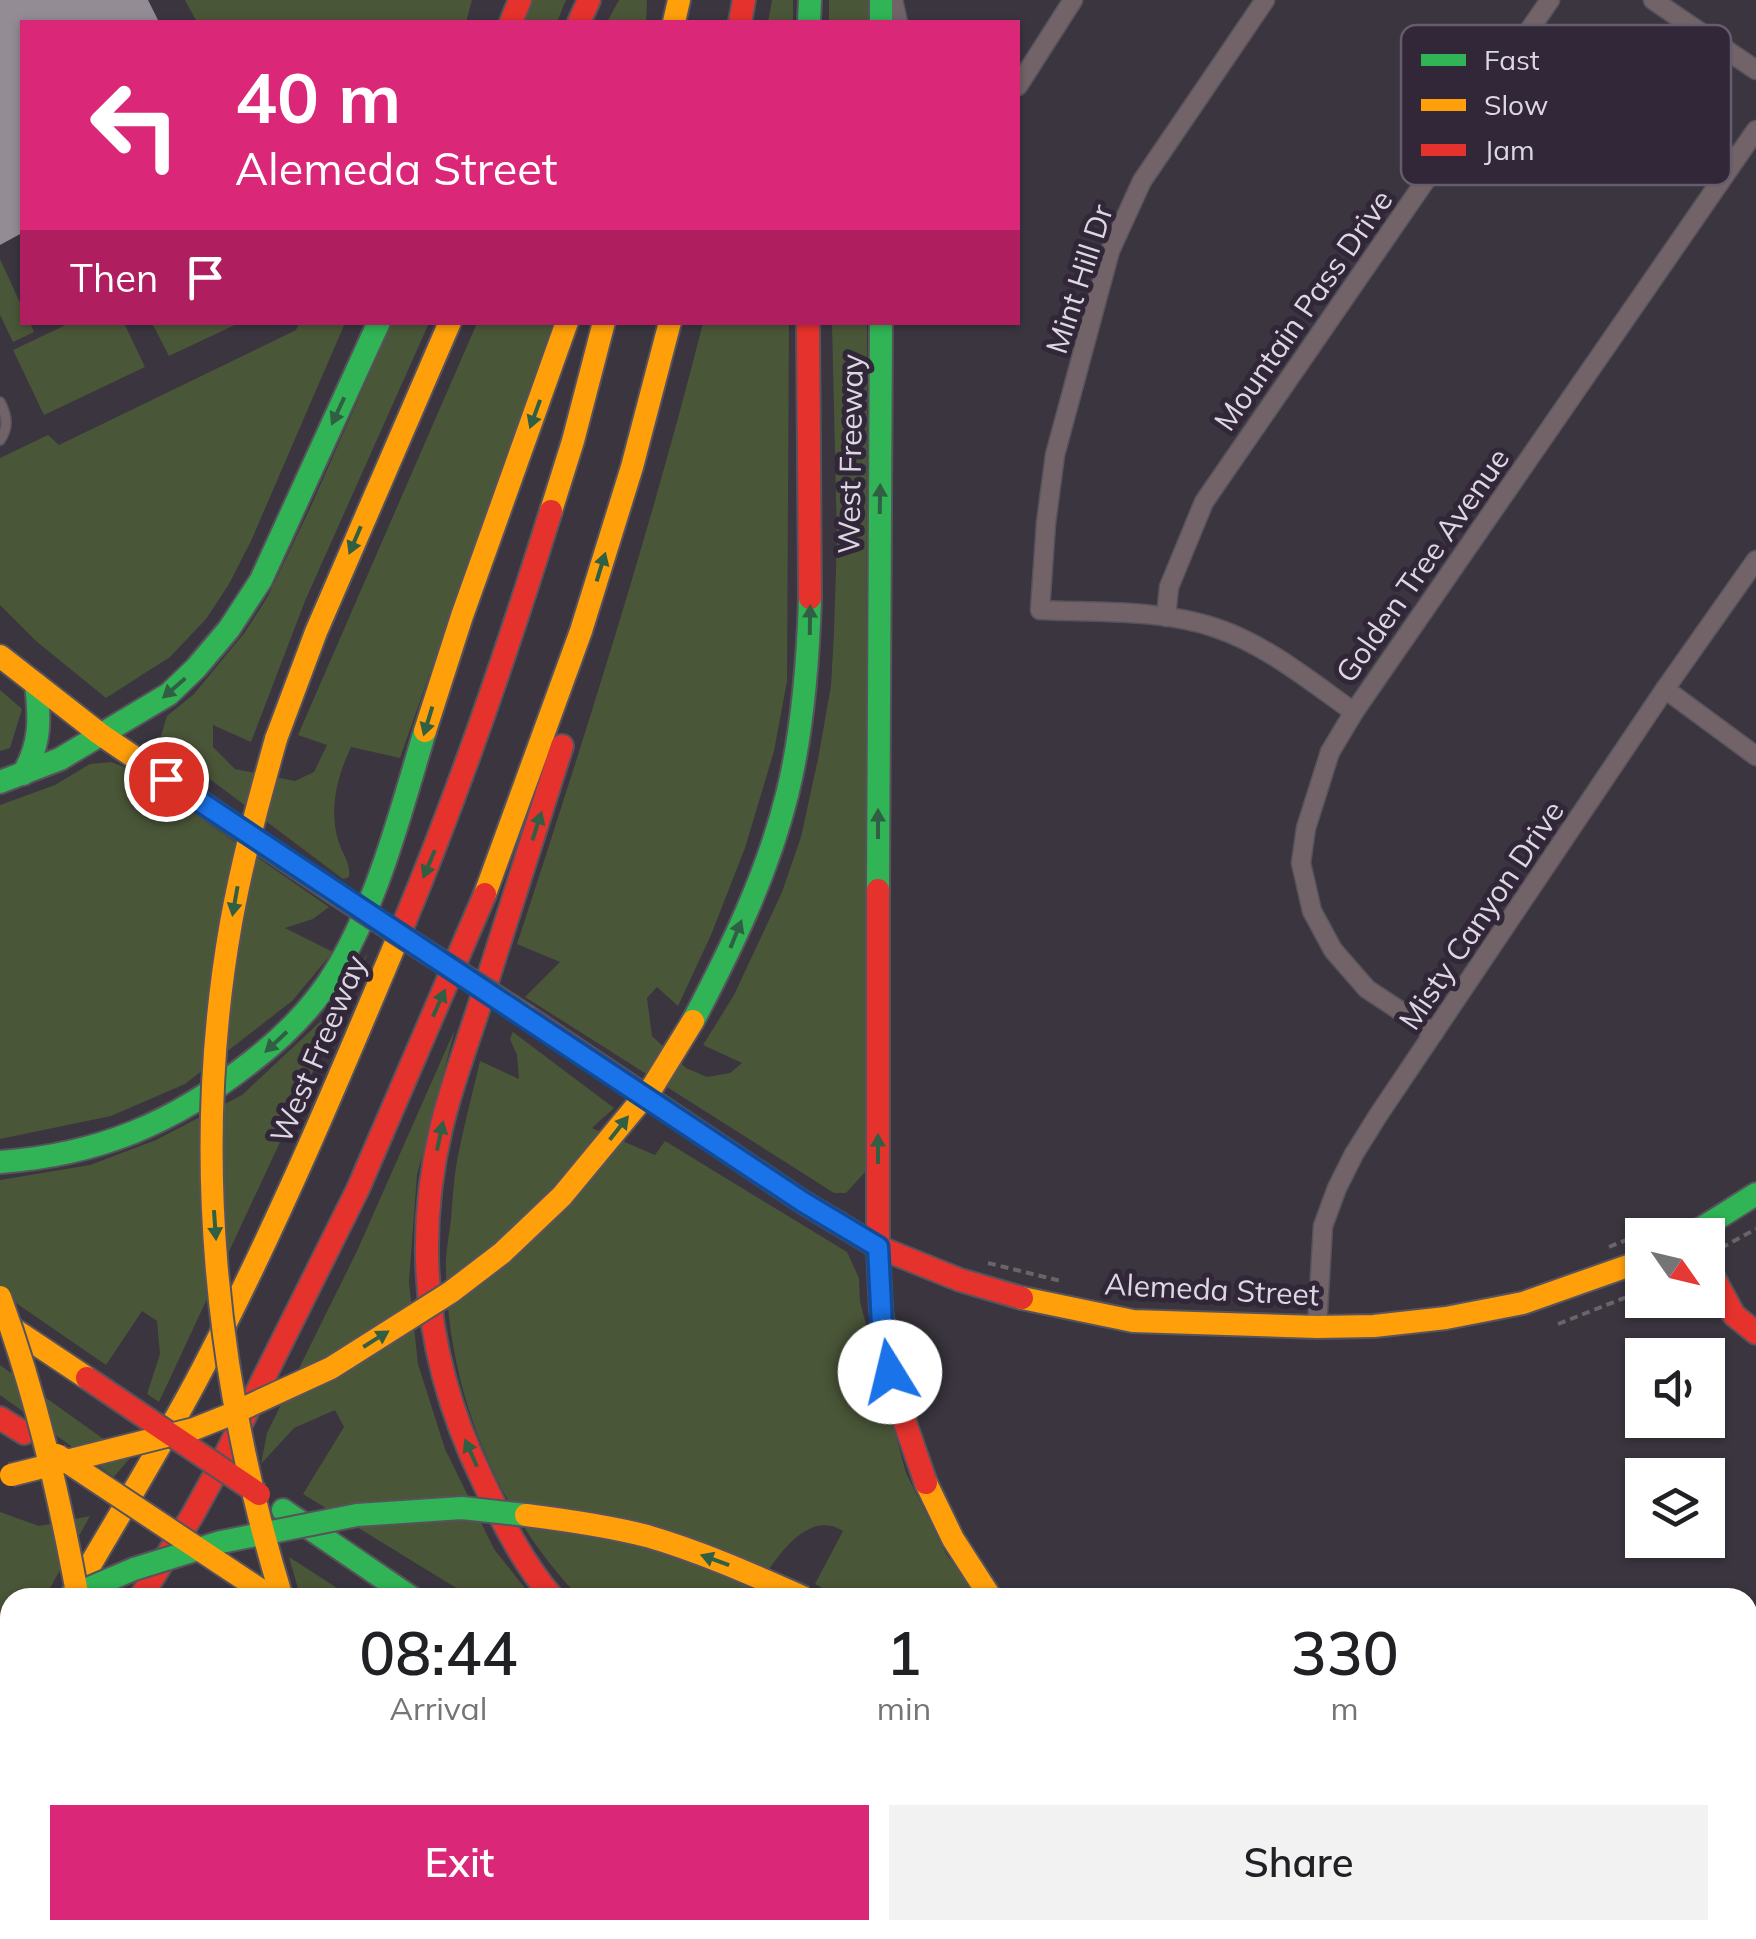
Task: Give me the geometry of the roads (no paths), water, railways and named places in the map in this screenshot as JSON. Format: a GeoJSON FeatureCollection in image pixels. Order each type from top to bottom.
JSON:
{"type":"FeatureCollection","features":[{"type":"Feature","properties":{"kind":"main road"},"geometry":{"type":"LineString","coordinates":[[0,782],[60,759],[169,694],[229,629],[261,580],[379,325]]}},
{"type":"Feature","properties":{"kind":"main road"},"geometry":{"type":"LineString","coordinates":[[279,1588],[247,1475],[222,1317],[211,1109],[226,952],[252,824],[276,739],[316,632],[449,325]]}},
{"type":"Feature","properties":{"kind":"main road"},"geometry":{"type":"LineString","coordinates":[[0,1162],[30,1161],[104,1144],[143,1131],[188,1108],[267,1052],[320,994],[356,934],[388,850],[447,660],[566,325]]}},
{"type":"Feature","properties":{"kind":"main road","name":"West Freeway"},"geometry":{"type":"LineString","coordinates":[[78,1588],[202,1370],[262,1250],[319,1126],[436,847],[518,619],[573,441],[603,325]]}},
{"type":"Feature","properties":{"kind":"main road"},"geometry":{"type":"LineString","coordinates":[[146,1588],[216,1472],[358,1188],[476,919],[582,631],[632,468],[669,325]]}},
{"type":"Feature","properties":{"kind":"main road"},"geometry":{"type":"LineString","coordinates":[[0,1476],[194,1429],[331,1368],[450,1292],[502,1253],[562,1196],[652,1086],[726,958],[786,797],[798,740],[809,663],[808,325]]}},
{"type":"Feature","properties":{"kind":"main road","name":"West Freeway"},"geometry":{"type":"LineString","coordinates":[[881,325],[878,1247],[882,1326],[890,1372],[917,1462],[960,1550],[985,1588]]}},
{"type":"Feature","properties":{"kind":"main road"},"geometry":{"type":"LineString","coordinates":[[544,1588],[514,1545],[452,1410],[436,1340],[426,1272],[426,1238],[441,1128],[582,679],[586,664],[582,631]]}},
{"type":"Feature","properties":{"kind":"main road","name":"Alemeda Street"},"geometry":{"type":"LineString","coordinates":[[0,656],[100,734],[803,1202],[878,1247],[960,1280],[1007,1295],[1133,1320],[1374,1326],[1446,1318],[1523,1302],[1625,1267]]}},
{"type":"Feature","properties":{"kind":"main road"},"geometry":{"type":"LineString","coordinates":[[23,774],[39,743],[36,684]]}},
{"type":"Feature","properties":{"kind":"main road"},"geometry":{"type":"LineString","coordinates":[[1705,1218],[1756,1194]]}},
{"type":"Feature","properties":{"kind":"main road"},"geometry":{"type":"LineString","coordinates":[[0,1297],[48,1444],[70,1588]]}},
{"type":"Feature","properties":{"kind":"main road"},"geometry":{"type":"LineString","coordinates":[[1725,1298],[1734,1314],[1756,1333]]}},
{"type":"Feature","properties":{"kind":"main road"},"geometry":{"type":"LineString","coordinates":[[0,1320],[397,1588]]}},
{"type":"Feature","properties":{"kind":"main road"},"geometry":{"type":"LineString","coordinates":[[0,1418],[258,1588]]}},
{"type":"Feature","properties":{"kind":"main road"},"geometry":{"type":"LineString","coordinates":[[93,1588],[134,1569],[221,1542],[357,1515],[462,1508],[565,1520],[646,1536],[726,1563],[782,1588]]}},
{"type":"Feature","properties":{"kind":"street"},"geometry":{"type":"LineString","coordinates":[[1026,64],[1073,0]]}},
{"type":"Feature","properties":{"kind":"street","name":"Mint Hill Dr"},"geometry":{"type":"LineString","coordinates":[[1166,616],[1040,610],[1054,455],[1110,251],[1142,182],[1265,0]]}},
{"type":"Feature","properties":{"kind":"street","name":"Mountain Pass Drive"},"geometry":{"type":"LineString","coordinates":[[1533,25],[1550,0]]}},
{"type":"Feature","properties":{"kind":"street"},"geometry":{"type":"LineString","coordinates":[[1652,0],[1689,25]]}},
{"type":"Feature","properties":{"kind":"street"},"geometry":{"type":"LineString","coordinates":[[1731,53],[1756,70]]}},
{"type":"Feature","properties":{"kind":"street","name":"Golden Tree Avenue"},"geometry":{"type":"LineString","coordinates":[[1731,166],[1756,130]]}},
{"type":"Feature","properties":{"kind":"street","name":"Mountain Pass Drive"},"geometry":{"type":"LineString","coordinates":[[1166,616],[1169,587],[1204,502],[1422,185]]}},
{"type":"Feature","properties":{"kind":"street","name":"Golden Tree Avenue"},"geometry":{"type":"LineString","coordinates":[[1434,1033],[1367,989],[1333,950],[1312,911],[1302,863],[1306,828],[1330,752],[1718,185]]}},
{"type":"Feature","properties":{"kind":"street"},"geometry":{"type":"LineString","coordinates":[[881,348],[891,325]]}},
{"type":"Feature","properties":{"kind":"street","name":"Misty Canyon Drive"},"geometry":{"type":"LineString","coordinates":[[1318,1326],[1323,1226],[1354,1154],[1665,689],[1756,560]]}},
{"type":"Feature","properties":{"kind":"street"},"geometry":{"type":"LineString","coordinates":[[1166,616],[1216,628],[1260,648],[1354,712]]}},
{"type":"Feature","properties":{"kind":"street"},"geometry":{"type":"LineString","coordinates":[[1665,689],[1756,756]]}},
{"type":"Feature","properties":{"kind":"lane"},"geometry":{"type":"LineString","coordinates":[[0,402],[6,416],[0,440]]}}]}
